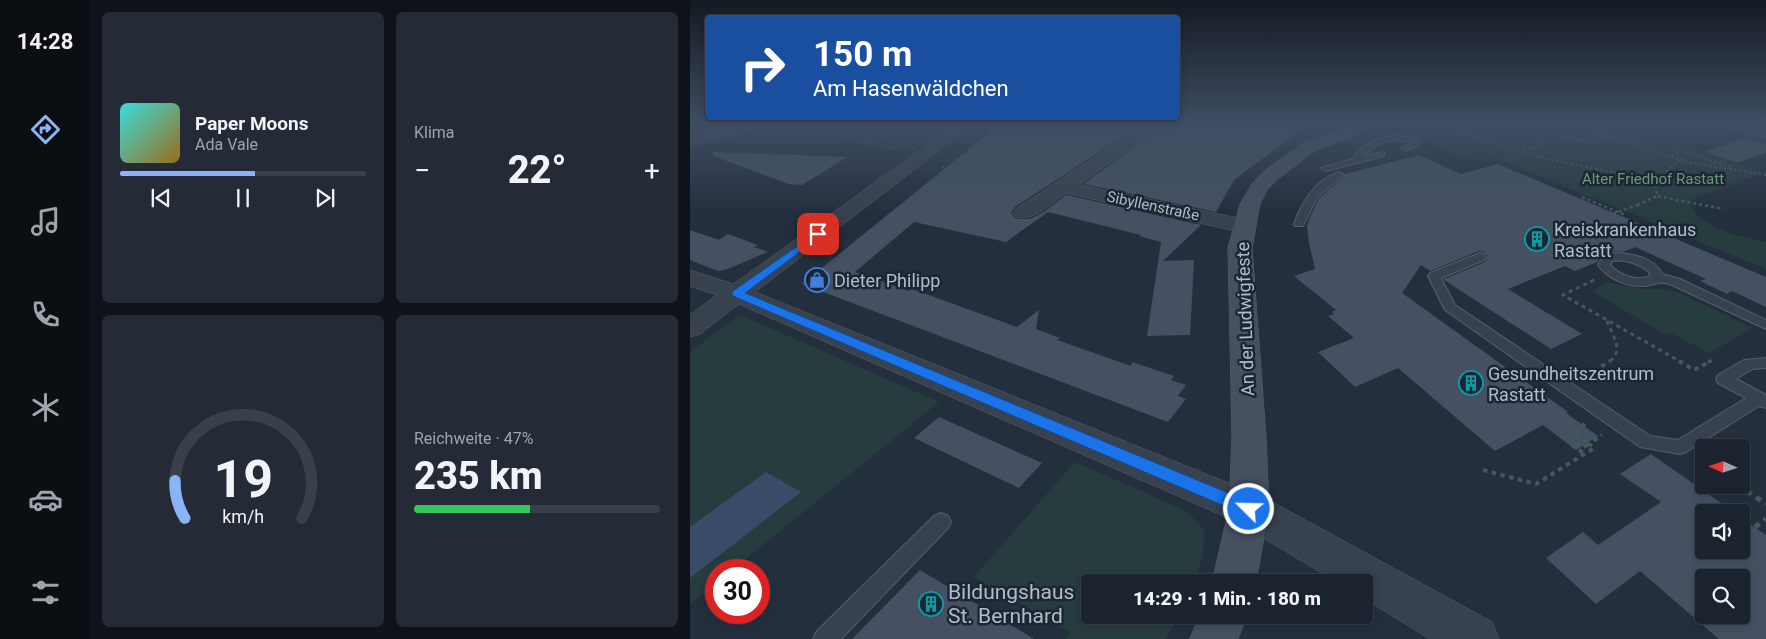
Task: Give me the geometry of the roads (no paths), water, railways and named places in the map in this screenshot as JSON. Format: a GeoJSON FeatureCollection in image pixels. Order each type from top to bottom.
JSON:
{"type":"FeatureCollection","features":[{"type":"Feature","properties":{"kind":"street"},"geometry":{"type":"LineString","coordinates":[[690,328],[928,153]]}},
{"type":"Feature","properties":{"kind":"street","name":"Sibyllenstraße"},"geometry":{"type":"LineString","coordinates":[[1023,212],[1114,153]]}},
{"type":"Feature","properties":{"kind":"street","name":"An der Ludwigfeste"},"geometry":{"type":"LineString","coordinates":[[1236,574],[1249,509],[1249,437],[1240,248],[1250,204],[1259,188],[1271,175],[1301,153]]}},
{"type":"Feature","properties":{"kind":"street","name":"Sibyllenstraße"},"geometry":{"type":"LineString","coordinates":[[1063,187],[1244,226]]}},
{"type":"Feature","properties":{"kind":"street"},"geometry":{"type":"LineString","coordinates":[[690,277],[737,294],[1249,509],[1475,639]]}},
{"type":"Feature","properties":{"kind":"street"},"geometry":{"type":"LineString","coordinates":[[1214,639],[1220,624]]}},
{"type":"Feature","properties":{"kind":"lane"},"geometry":{"type":"LineString","coordinates":[[1356,159],[1362,153]]}},
{"type":"Feature","properties":{"kind":"lane"},"geometry":{"type":"LineString","coordinates":[[1326,168],[1381,154]]}},
{"type":"Feature","properties":{"kind":"lane"},"geometry":{"type":"LineString","coordinates":[[1299,224],[1303,210],[1312,197],[1322,185],[1338,175]]}},
{"type":"Feature","properties":{"kind":"lane"},"geometry":{"type":"LineString","coordinates":[[1480,257],[1434,276],[1450,308],[1646,442],[1680,447],[1763,400]]}},
{"type":"Feature","properties":{"kind":"lane"},"geometry":{"type":"LineString","coordinates":[[1657,276],[1652,281],[1638,282],[1612,273],[1605,268],[1604,263],[1607,259],[1618,257],[1644,263],[1653,268],[1657,276],[1676,282],[1766,325]]}},
{"type":"Feature","properties":{"kind":"lane"},"geometry":{"type":"LineString","coordinates":[[1763,400],[1724,379],[1750,364],[1766,363]]}},
{"type":"Feature","properties":{"kind":"lane"},"geometry":{"type":"LineString","coordinates":[[824,639],[941,522]]}},
{"type":"Feature","properties":{"kind":"water"},"geometry":{"type":"Polygon","coordinates":[[[766,472],[801,492],[715,559],[705,559],[705,566],[690,578],[690,527],[766,472]]]}},
{"type":"Feature","properties":{"kind":"place","name":"Kreiskrankenhaus Rastatt"},"geometry":{"type":"Point","coordinates":[1537,239]}},
{"type":"Feature","properties":{"kind":"place","name":"Dieter Philipp"},"geometry":{"type":"Point","coordinates":[817,280]}},
{"type":"Feature","properties":{"kind":"place","name":"Gesundheitszentrum Rastatt"},"geometry":{"type":"Point","coordinates":[1471,383]}},
{"type":"Feature","properties":{"kind":"place","name":"Bildungshaus St. Bernhard"},"geometry":{"type":"Point","coordinates":[931,604]}},
{"type":"Feature","properties":{"kind":"park label","name":"Alter Friedhof Rastatt"},"geometry":{"type":"Point","coordinates":[1653,179]}}]}
